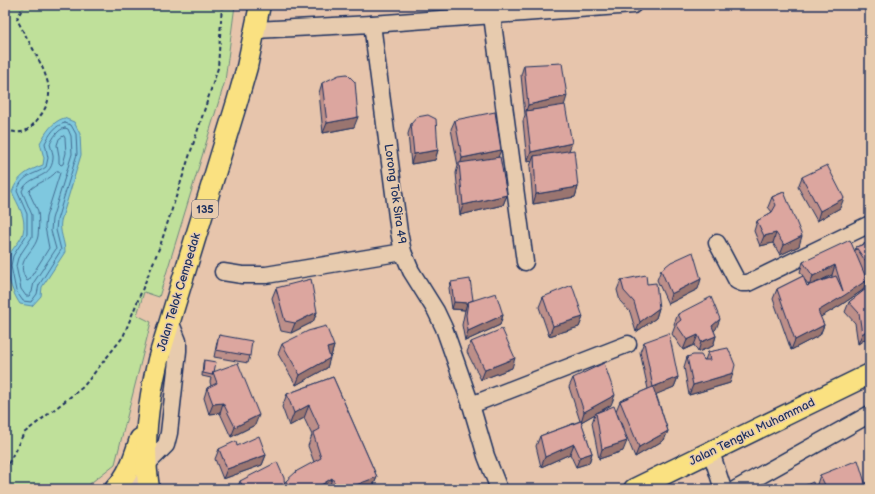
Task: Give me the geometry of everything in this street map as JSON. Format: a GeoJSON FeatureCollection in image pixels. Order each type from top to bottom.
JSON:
{"type":"FeatureCollection","features":[{"type":"Feature","properties":{"kind":"main road","name":"Jalan Telok Cempedak"},"geometry":{"type":"LineString","coordinates":[[147,478],[145,437],[148,412],[158,360],[237,102],[247,67],[260,5]]}},
{"type":"Feature","properties":{"kind":"main road","name":"Jalan Tengku Muhammad"},"geometry":{"type":"LineString","coordinates":[[634,489],[870,374]]}},
{"type":"Feature","properties":{"kind":"main road"},"geometry":{"type":"LineString","coordinates":[[115,489],[124,478],[132,463],[148,412]]}},
{"type":"Feature","properties":{"kind":"street"},"geometry":{"type":"LineString","coordinates":[[255,30],[372,24],[492,16],[599,6],[633,5]]}},
{"type":"Feature","properties":{"kind":"street"},"geometry":{"type":"LineString","coordinates":[[492,16],[525,262]]}},
{"type":"Feature","properties":{"kind":"street","name":"Lorong Tok Sira 49"},"geometry":{"type":"LineString","coordinates":[[372,24],[399,232],[404,252],[411,271],[436,311],[444,328],[471,405],[486,456],[499,489]]}},
{"type":"Feature","properties":{"kind":"street"},"geometry":{"type":"LineString","coordinates":[[717,244],[737,281],[748,283],[870,224]]}},
{"type":"Feature","properties":{"kind":"street"},"geometry":{"type":"LineString","coordinates":[[223,272],[242,275],[266,275],[404,252]]}},
{"type":"Feature","properties":{"kind":"street"},"geometry":{"type":"LineString","coordinates":[[127,489],[147,478],[166,445],[169,433],[178,351],[178,341],[170,320]]}},
{"type":"Feature","properties":{"kind":"street"},"geometry":{"type":"LineString","coordinates":[[471,405],[628,344]]}},
{"type":"Feature","properties":{"kind":"street"},"geometry":{"type":"LineString","coordinates":[[736,489],[870,414]]}},
{"type":"Feature","properties":{"kind":"street"},"geometry":{"type":"LineString","coordinates":[[711,452],[723,489]]}},
{"type":"Feature","properties":{"kind":"path"},"geometry":{"type":"LineString","coordinates":[[5,130],[17,133],[30,129],[45,109],[49,95],[47,78],[17,18],[24,5]]}},
{"type":"Feature","properties":{"kind":"path"},"geometry":{"type":"LineString","coordinates":[[5,470],[24,433],[83,387],[123,337],[160,246],[218,68],[222,5]]}},
{"type":"Feature","properties":{"kind":"green space"},"geometry":{"type":"Polygon","coordinates":[[[5,5],[235,5],[225,81],[159,297],[144,292],[137,315],[151,322],[115,464],[83,489],[5,489],[5,5]]]}},
{"type":"Feature","properties":{"kind":"water"},"geometry":{"type":"Polygon","coordinates":[[[64,118],[74,122],[80,134],[81,155],[61,221],[65,252],[42,287],[41,296],[32,306],[20,304],[11,287],[7,266],[10,254],[21,239],[24,227],[23,217],[12,192],[14,186],[20,178],[43,165],[44,158],[40,143],[47,131],[56,122],[64,118]]]}},
{"type":"Feature","properties":{"kind":"building"},"geometry":{"type":"Polygon","coordinates":[[[562,63],[567,96],[528,105],[524,65],[562,63]]]}},
{"type":"Feature","properties":{"kind":"building"},"geometry":{"type":"Polygon","coordinates":[[[347,74],[355,82],[358,117],[327,123],[322,83],[339,75],[347,74]]]}},
{"type":"Feature","properties":{"kind":"building"},"geometry":{"type":"Polygon","coordinates":[[[565,105],[572,143],[531,152],[526,111],[565,105]]]}},
{"type":"Feature","properties":{"kind":"building"},"geometry":{"type":"Polygon","coordinates":[[[495,112],[501,150],[462,158],[455,120],[495,112]]]}},
{"type":"Feature","properties":{"kind":"building"},"geometry":{"type":"Polygon","coordinates":[[[428,115],[436,119],[438,150],[414,154],[411,124],[417,117],[428,115]]]}},
{"type":"Feature","properties":{"kind":"building"},"geometry":{"type":"Polygon","coordinates":[[[574,150],[578,187],[536,194],[534,156],[574,150]]]}},
{"type":"Feature","properties":{"kind":"building"},"geometry":{"type":"Polygon","coordinates":[[[500,157],[507,195],[463,205],[459,163],[500,157]]]}},
{"type":"Feature","properties":{"kind":"building"},"geometry":{"type":"Polygon","coordinates":[[[827,165],[844,198],[820,211],[802,177],[827,165]]]}},
{"type":"Feature","properties":{"kind":"building"},"geometry":{"type":"Polygon","coordinates":[[[784,192],[802,236],[784,245],[776,233],[764,236],[757,221],[772,212],[776,205],[772,197],[784,192]]]}},
{"type":"Feature","properties":{"kind":"building"},"geometry":{"type":"Polygon","coordinates":[[[850,240],[867,280],[818,311],[824,325],[795,340],[777,289],[803,276],[807,286],[836,276],[843,291],[835,265],[813,276],[803,262],[850,240]]]}},
{"type":"Feature","properties":{"kind":"building"},"geometry":{"type":"Polygon","coordinates":[[[870,242],[870,268],[856,247],[870,242]]]}},
{"type":"Feature","properties":{"kind":"building"},"geometry":{"type":"Polygon","coordinates":[[[693,252],[701,279],[671,294],[661,270],[671,262],[693,252]]]}},
{"type":"Feature","properties":{"kind":"building"},"geometry":{"type":"Polygon","coordinates":[[[646,275],[647,284],[656,283],[659,308],[640,322],[634,302],[624,291],[621,280],[646,275]]]}},
{"type":"Feature","properties":{"kind":"building"},"geometry":{"type":"Polygon","coordinates":[[[311,279],[317,312],[295,323],[285,321],[276,288],[311,279]]]}},
{"type":"Feature","properties":{"kind":"building"},"geometry":{"type":"Polygon","coordinates":[[[470,279],[473,300],[468,303],[454,302],[451,282],[470,279]]]}},
{"type":"Feature","properties":{"kind":"building"},"geometry":{"type":"Polygon","coordinates":[[[572,285],[583,317],[553,326],[543,297],[572,285]]]}},
{"type":"Feature","properties":{"kind":"building"},"geometry":{"type":"Polygon","coordinates":[[[870,286],[870,328],[862,334],[859,313],[849,302],[870,286]]]}},
{"type":"Feature","properties":{"kind":"building"},"geometry":{"type":"Polygon","coordinates":[[[496,293],[503,315],[468,331],[466,315],[468,302],[496,293]]]}},
{"type":"Feature","properties":{"kind":"building"},"geometry":{"type":"Polygon","coordinates":[[[711,297],[720,319],[712,326],[716,336],[701,342],[698,335],[687,340],[676,324],[681,320],[678,314],[711,297]]]}},
{"type":"Feature","properties":{"kind":"building"},"geometry":{"type":"Polygon","coordinates":[[[326,326],[334,346],[327,348],[330,358],[300,375],[282,344],[308,331],[326,326]]]}},
{"type":"Feature","properties":{"kind":"building"},"geometry":{"type":"Polygon","coordinates":[[[502,329],[515,358],[485,370],[471,342],[502,329]]]}},
{"type":"Feature","properties":{"kind":"building"},"geometry":{"type":"Polygon","coordinates":[[[669,333],[678,377],[653,387],[644,342],[669,333]]]}},
{"type":"Feature","properties":{"kind":"building"},"geometry":{"type":"Polygon","coordinates":[[[219,335],[252,341],[250,356],[216,350],[219,335]]]}},
{"type":"Feature","properties":{"kind":"building"},"geometry":{"type":"Polygon","coordinates":[[[728,348],[735,365],[733,373],[693,385],[687,357],[701,355],[704,360],[710,360],[708,352],[728,348]]]}},
{"type":"Feature","properties":{"kind":"building"},"geometry":{"type":"Polygon","coordinates":[[[204,360],[216,362],[212,375],[203,373],[204,360]]]}},
{"type":"Feature","properties":{"kind":"building"},"geometry":{"type":"Polygon","coordinates":[[[238,363],[259,415],[235,427],[223,403],[213,404],[207,388],[217,383],[213,372],[238,363]]]}},
{"type":"Feature","properties":{"kind":"building"},"geometry":{"type":"Polygon","coordinates":[[[604,363],[615,395],[584,412],[573,378],[604,363]]]}},
{"type":"Feature","properties":{"kind":"building"},"geometry":{"type":"Polygon","coordinates":[[[333,377],[377,477],[348,488],[338,489],[332,478],[315,489],[290,489],[286,481],[297,471],[321,458],[313,433],[320,429],[309,405],[294,413],[287,394],[333,377]]]}},
{"type":"Feature","properties":{"kind":"building"},"geometry":{"type":"Polygon","coordinates":[[[653,387],[668,431],[639,447],[620,401],[653,387]]]}},
{"type":"Feature","properties":{"kind":"building"},"geometry":{"type":"Polygon","coordinates":[[[614,406],[627,441],[602,449],[596,413],[614,406]]]}},
{"type":"Feature","properties":{"kind":"building"},"geometry":{"type":"Polygon","coordinates":[[[581,421],[592,453],[580,457],[574,444],[545,457],[540,436],[581,421]]]}},
{"type":"Feature","properties":{"kind":"building"},"geometry":{"type":"Polygon","coordinates":[[[259,436],[266,455],[227,469],[219,449],[236,441],[237,446],[259,436]]]}},
{"type":"Feature","properties":{"kind":"building"},"geometry":{"type":"Polygon","coordinates":[[[858,460],[867,489],[827,489],[820,475],[858,460]]]}},
{"type":"Feature","properties":{"kind":"building"},"geometry":{"type":"Polygon","coordinates":[[[277,462],[284,478],[285,489],[244,489],[240,481],[277,462]]]}},
{"type":"Feature","properties":{"kind":"building"},"geometry":{"type":"Polygon","coordinates":[[[813,482],[814,489],[797,489],[813,482]]]}},
{"type":"Feature","properties":{"kind":"building"},"geometry":{"type":"Polygon","coordinates":[[[780,483],[782,489],[765,489],[764,487],[780,483]]]}}]}
